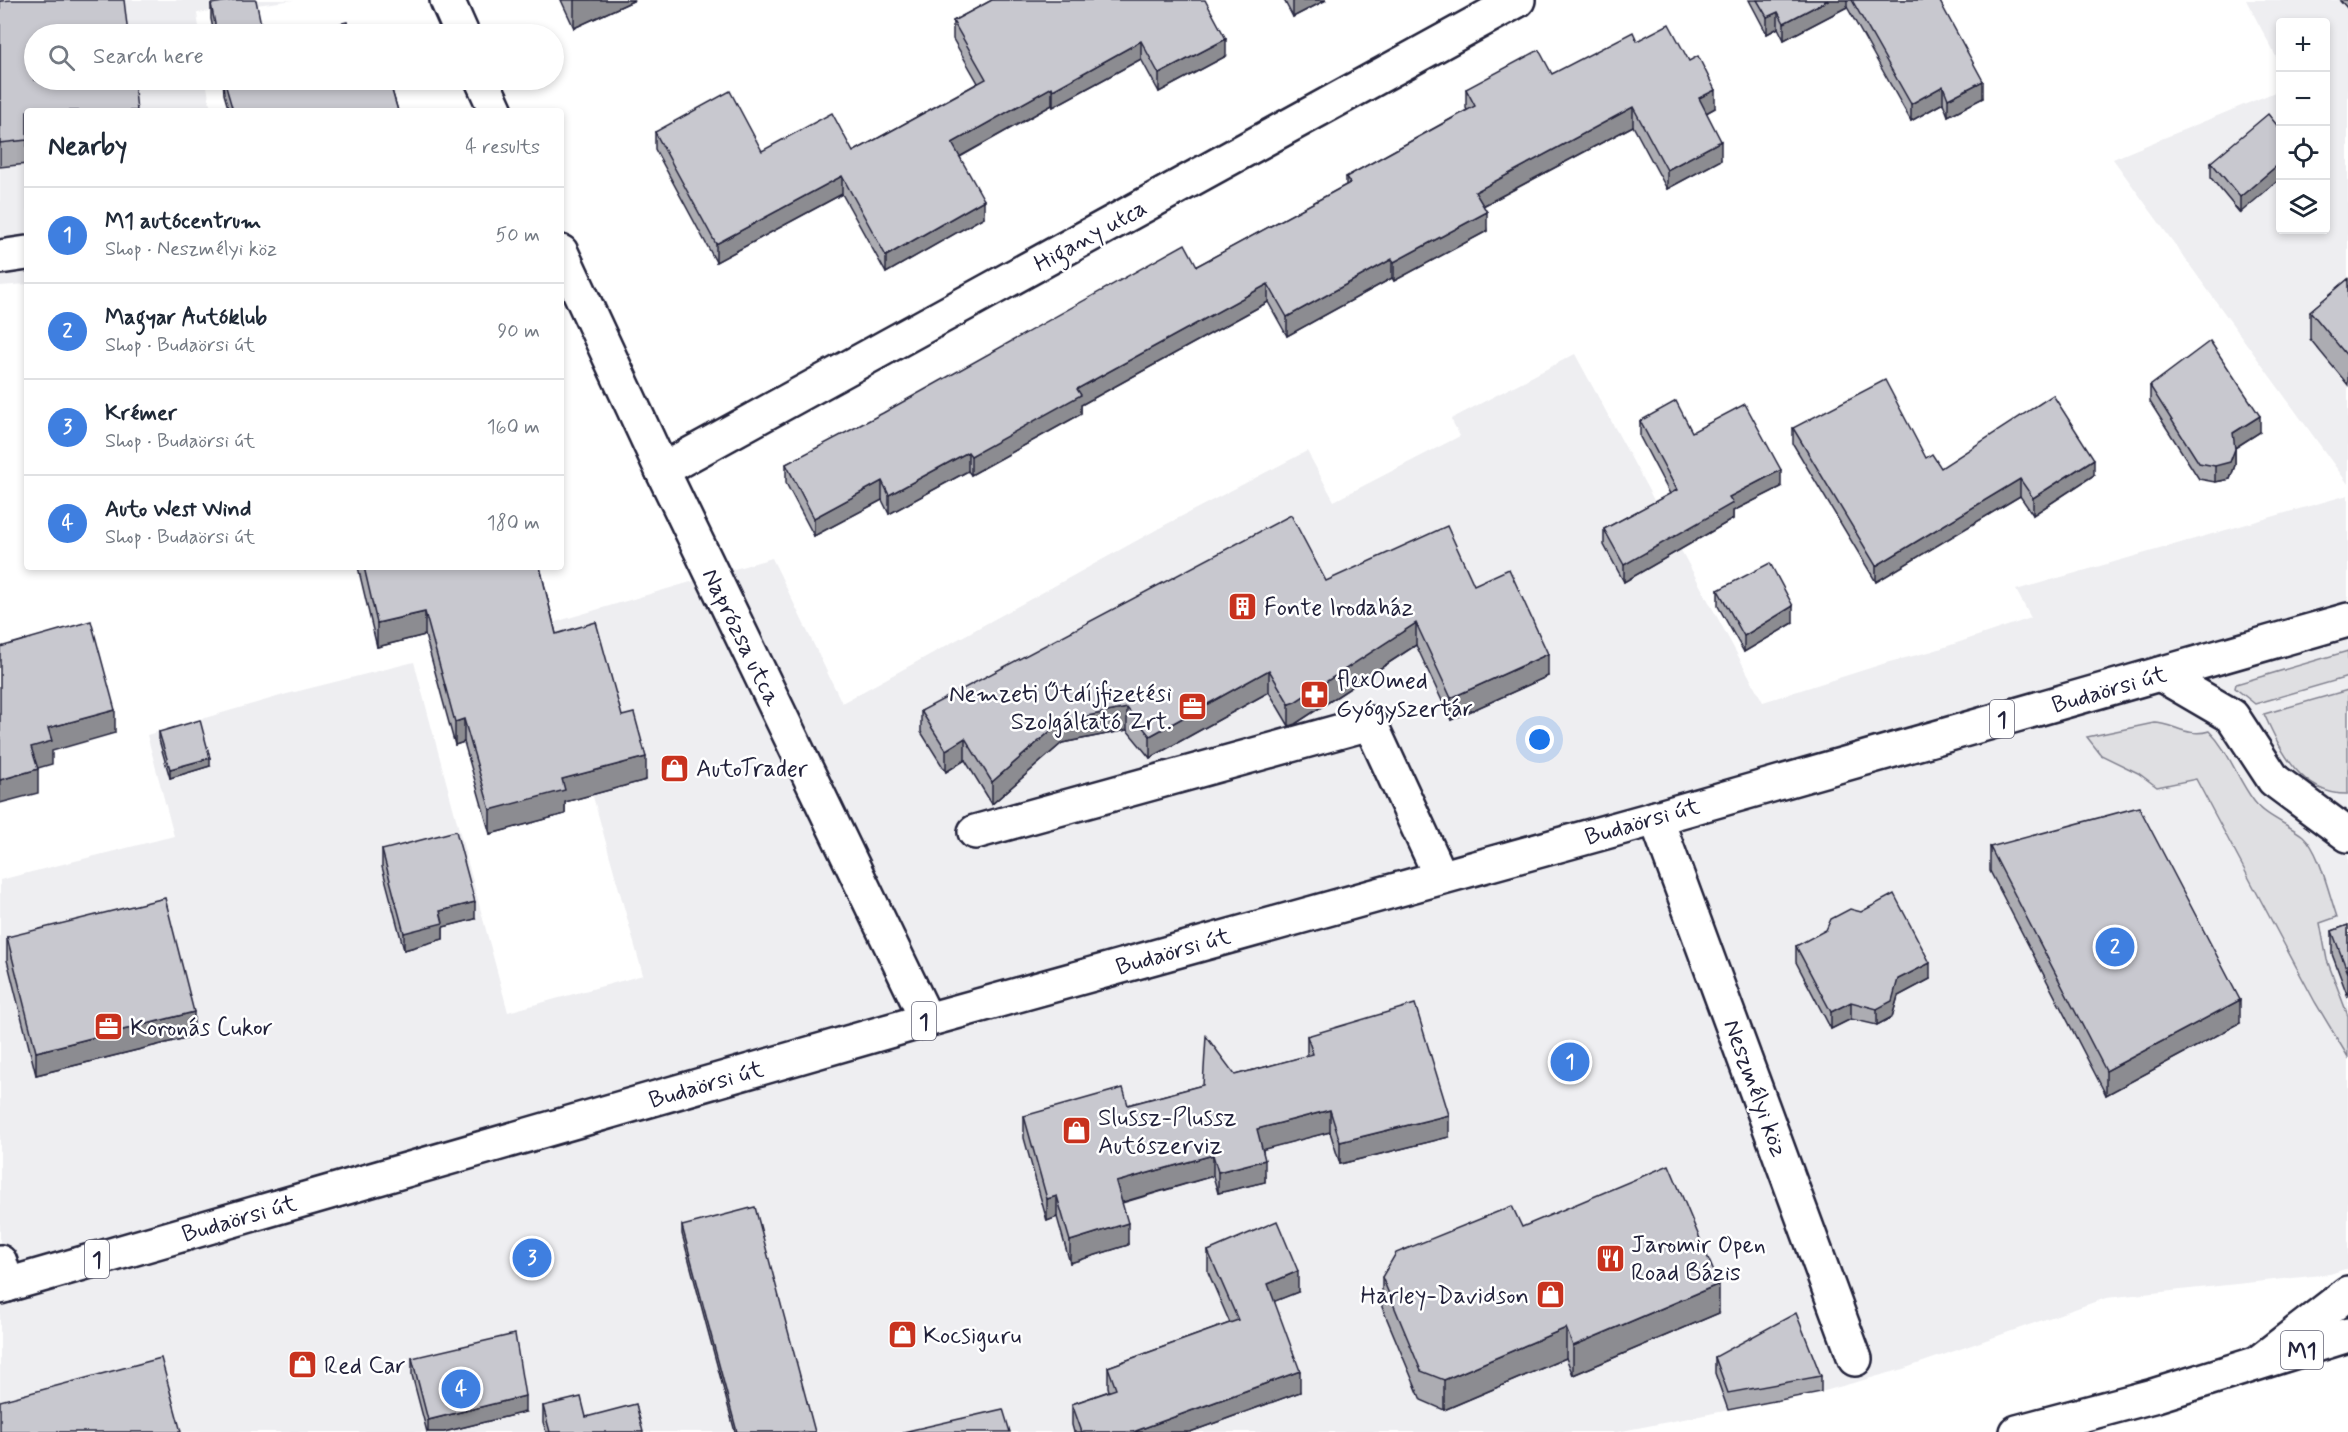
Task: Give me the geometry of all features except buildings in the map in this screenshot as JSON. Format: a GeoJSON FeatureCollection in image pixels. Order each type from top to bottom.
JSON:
{"type":"FeatureCollection","features":[{"type":"Feature","properties":{"kind":"main road"},"geometry":{"type":"LineString","coordinates":[[447,0],[458,24]]}},
{"type":"Feature","properties":{"kind":"main road","name":"Higany utca"},"geometry":{"type":"LineString","coordinates":[[662,470],[1518,0]]}},
{"type":"Feature","properties":{"kind":"main road"},"geometry":{"type":"LineString","coordinates":[[487,90],[495,108]]}},
{"type":"Feature","properties":{"kind":"main road"},"geometry":{"type":"LineString","coordinates":[[0,257],[24,253]]}},
{"type":"Feature","properties":{"kind":"main road","name":"Naprózsa utca"},"geometry":{"type":"LineString","coordinates":[[564,258],[662,470],[927,1020]]}},
{"type":"Feature","properties":{"kind":"main road","name":"Budaörsi út"},"geometry":{"type":"LineString","coordinates":[[2,1278],[1656,818],[2348,620]]}},
{"type":"Feature","properties":{"kind":"main road"},"geometry":{"type":"LineString","coordinates":[[2160,674],[2232,716],[2274,780],[2348,835]]}},
{"type":"Feature","properties":{"kind":"main road"},"geometry":{"type":"LineString","coordinates":[[975,832],[1370,723],[1441,877]]}},
{"type":"Feature","properties":{"kind":"main road","name":"Neszmélyi köz"},"geometry":{"type":"LineString","coordinates":[[1656,818],[1856,1359]]}},
{"type":"Feature","properties":{"kind":"main road"},"geometry":{"type":"LineString","coordinates":[[2256,1364],[2348,1293]]}},
{"type":"Feature","properties":{"kind":"main road","name":"M1"},"geometry":{"type":"LineString","coordinates":[[2017,1432],[2152,1396],[2348,1335]]}},
{"type":"Feature","properties":{"kind":"shaded area"},"geometry":{"type":"Polygon","coordinates":[[[0,0],[294,0],[197,13],[199,24],[24,24],[24,90],[208,90],[211,108],[24,108],[24,284],[0,286],[0,0]]]}},
{"type":"Feature","properties":{"kind":"shaded area"},"geometry":{"type":"Polygon","coordinates":[[[2246,0],[2348,0],[2348,484],[2113,159],[2276,92],[2276,234],[2330,234],[2330,18],[2276,18],[2276,56],[2246,0]]]}},
{"type":"Feature","properties":{"kind":"shaded area"},"geometry":{"type":"Polygon","coordinates":[[[1575,354],[1763,702],[1889,662],[1933,651],[2031,618],[2016,590],[2348,495],[2348,1268],[2330,1274],[2106,1298],[1903,1369],[1821,1392],[1617,1432],[0,1432],[0,880],[174,836],[147,735],[287,694],[414,662],[508,1012],[643,975],[545,625],[772,558],[842,703],[1165,525],[1307,451],[1334,501],[1460,436],[1451,419],[1575,354]]]}},
{"type":"Feature","properties":{"kind":"shaded area"},"geometry":{"type":"Polygon","coordinates":[[[2348,651],[2348,677],[2255,704],[2235,688],[2236,684],[2348,651]]]}},
{"type":"Feature","properties":{"kind":"shaded area"},"geometry":{"type":"Polygon","coordinates":[[[2348,690],[2348,794],[2317,787],[2305,779],[2286,756],[2264,714],[2348,690]]]}},
{"type":"Feature","properties":{"kind":"shaded area"},"geometry":{"type":"Polygon","coordinates":[[[2154,723],[2187,732],[2209,731],[2259,807],[2303,836],[2309,843],[2323,874],[2337,917],[2320,923],[2327,960],[2348,1016],[2348,1057],[2315,1002],[2196,779],[2157,787],[2138,773],[2101,755],[2087,737],[2154,723]]]}},
{"type":"Feature","properties":{"kind":"place","name":"Fonte Irodaház"},"geometry":{"type":"Point","coordinates":[1243,607]}},
{"type":"Feature","properties":{"kind":"place","name":"flexOmed Gyógyszertár"},"geometry":{"type":"Point","coordinates":[1315,694]}},
{"type":"Feature","properties":{"kind":"place","name":"Nemzeti Űtdíjfizetési Szolgáltató Zrt."},"geometry":{"type":"Point","coordinates":[1193,707]}},
{"type":"Feature","properties":{"kind":"place","name":"AutoTrader"},"geometry":{"type":"Point","coordinates":[675,768]}},
{"type":"Feature","properties":{"kind":"place","name":"Magyar Autóklub"},"geometry":{"type":"Point","coordinates":[2115,947]}},
{"type":"Feature","properties":{"kind":"place","name":"Koronás Cukor"},"geometry":{"type":"Point","coordinates":[109,1027]}},
{"type":"Feature","properties":{"kind":"place","name":"M1 autócentrum"},"geometry":{"type":"Point","coordinates":[1570,1062]}},
{"type":"Feature","properties":{"kind":"place","name":"Slussz-Plussz Autószerviz"},"geometry":{"type":"Point","coordinates":[1077,1131]}},
{"type":"Feature","properties":{"kind":"place","name":"Krémer"},"geometry":{"type":"Point","coordinates":[532,1258]}},
{"type":"Feature","properties":{"kind":"place","name":"Jaromir Open Road Bázis"},"geometry":{"type":"Point","coordinates":[1610,1258]}},
{"type":"Feature","properties":{"kind":"place","name":"Harley-Davidson"},"geometry":{"type":"Point","coordinates":[1550,1295]}},
{"type":"Feature","properties":{"kind":"place","name":"Kocsiguru"},"geometry":{"type":"Point","coordinates":[902,1335]}},
{"type":"Feature","properties":{"kind":"place","name":"Red Car"},"geometry":{"type":"Point","coordinates":[303,1365]}},
{"type":"Feature","properties":{"kind":"place","name":"Auto West Wind"},"geometry":{"type":"Point","coordinates":[461,1389]}}]}
